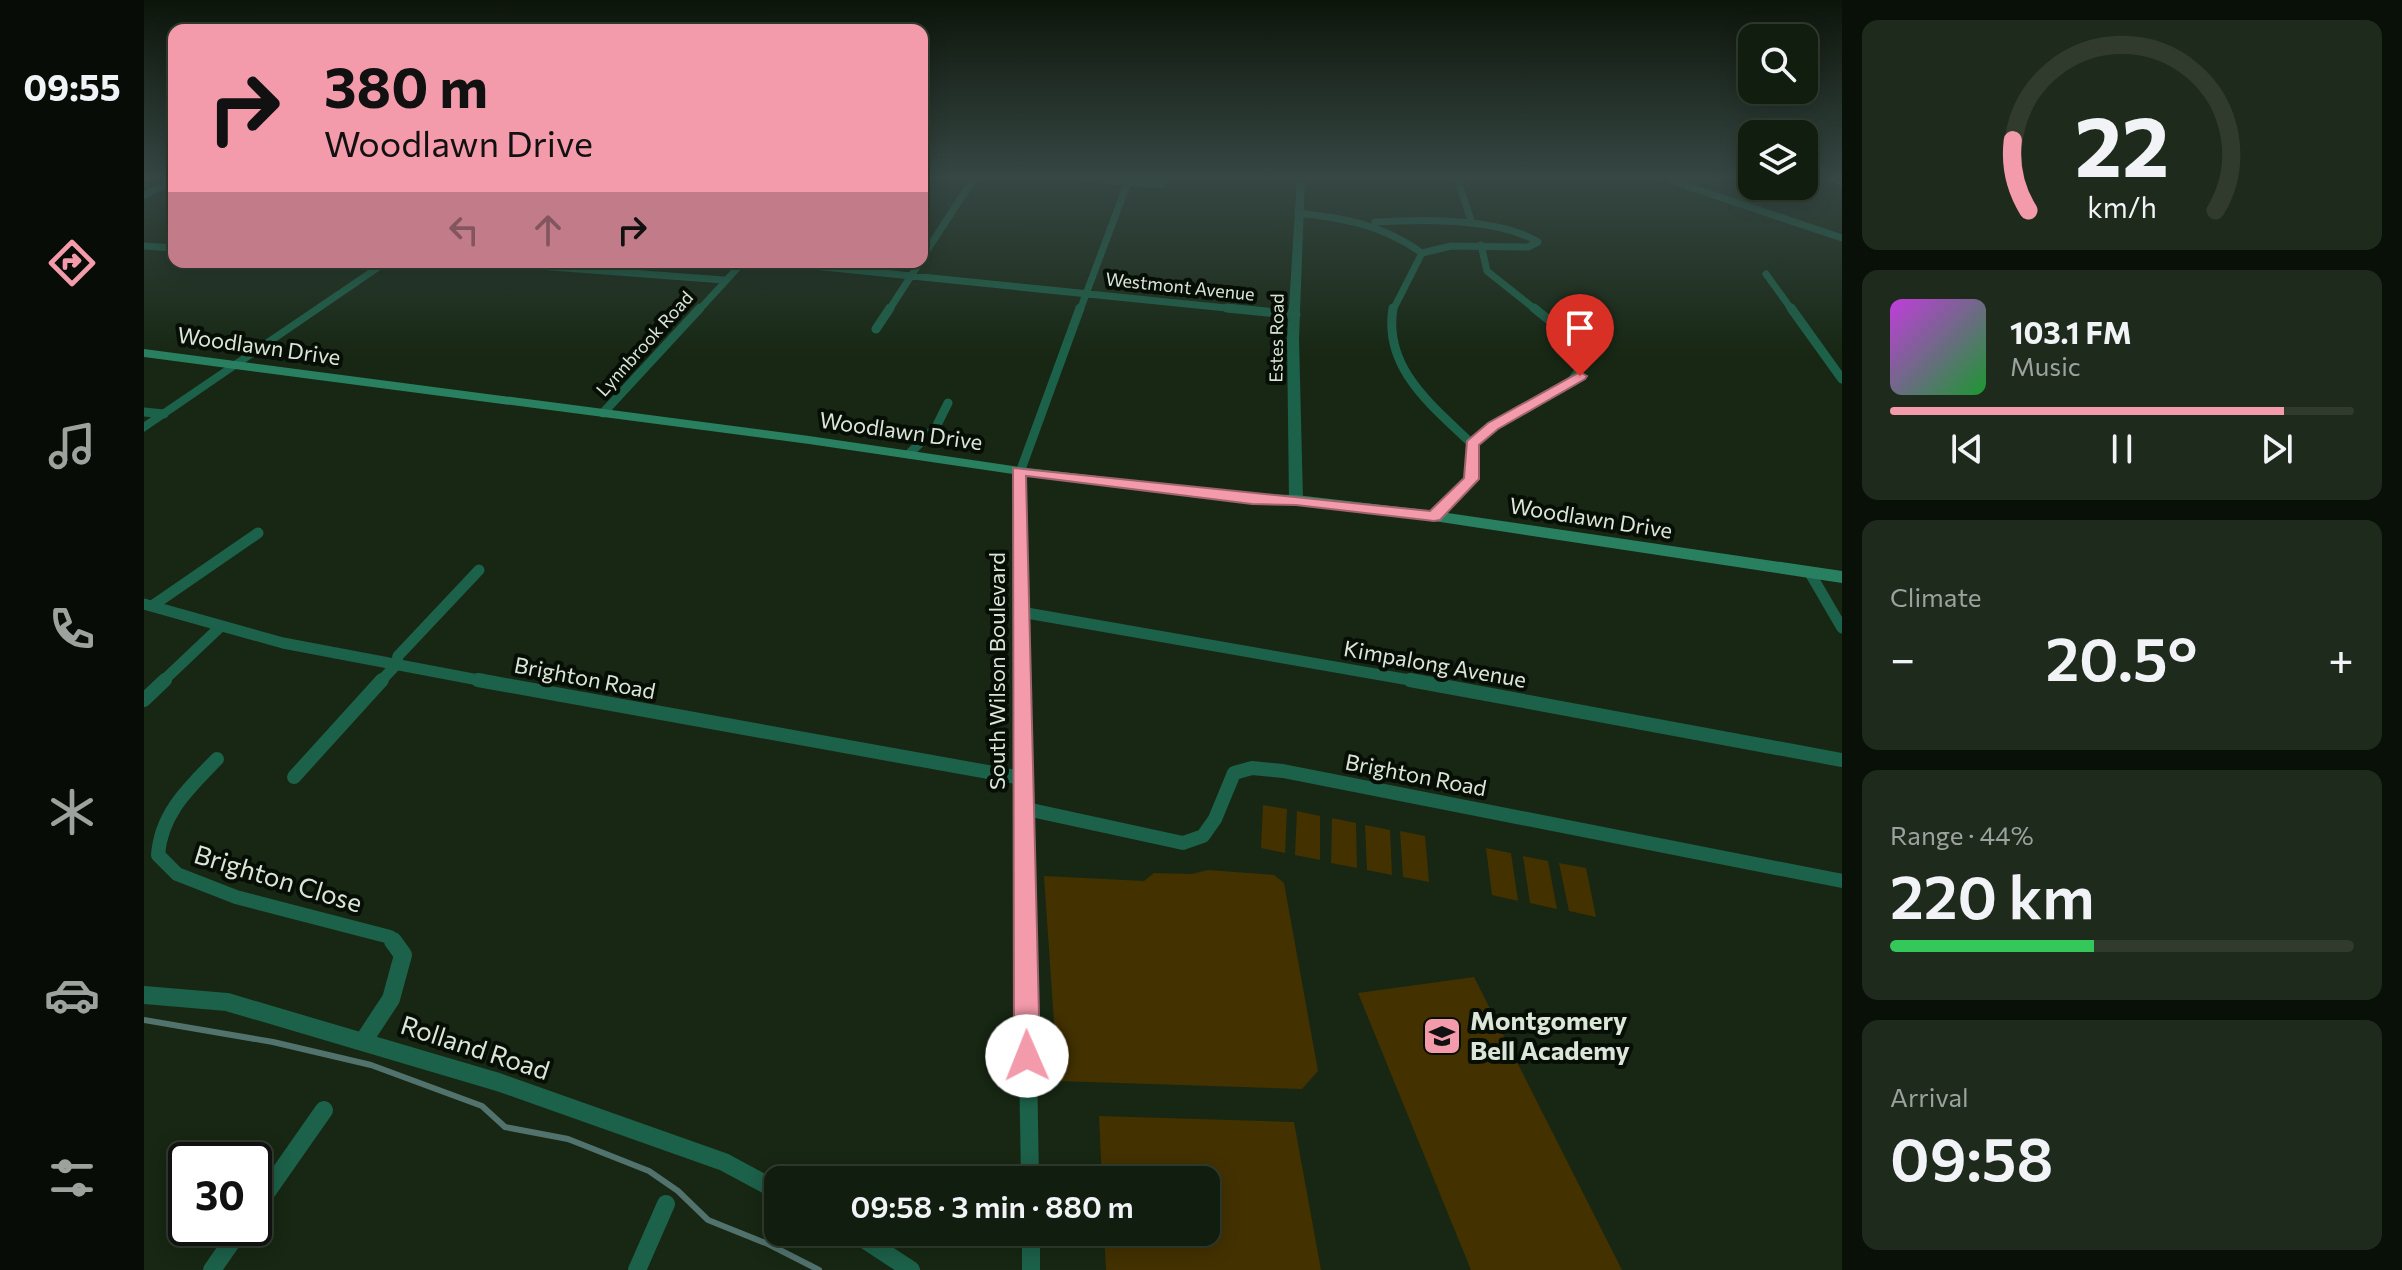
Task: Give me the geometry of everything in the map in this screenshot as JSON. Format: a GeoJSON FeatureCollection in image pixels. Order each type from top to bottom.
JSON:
{"type":"FeatureCollection","features":[{"type":"Feature","properties":{"kind":"main road","name":"Woodlawn Drive"},"geometry":{"type":"LineString","coordinates":[[144,353],[1019,471],[1252,499],[1296,500],[1434,516],[1842,577]]}},
{"type":"Feature","properties":{"kind":"street","name":"South Wilson Boulevard"},"geometry":{"type":"LineString","coordinates":[[1030,1166],[1021,778],[1019,471],[1106,237]]}},
{"type":"Feature","properties":{"kind":"street","name":"Estes Road"},"geometry":{"type":"LineString","coordinates":[[1296,500],[1293,339],[1298,237]]}},
{"type":"Feature","properties":{"kind":"street"},"geometry":{"type":"LineString","coordinates":[[1403,237],[1422,253]]}},
{"type":"Feature","properties":{"kind":"street"},"geometry":{"type":"LineString","coordinates":[[1472,444],[1493,426],[1568,385],[1580,376],[1586,362],[1574,340],[1487,271],[1484,245],[1487,237]]}},
{"type":"Feature","properties":{"kind":"street"},"geometry":{"type":"LineString","coordinates":[[1422,253],[1451,246],[1528,247],[1538,242],[1530,237]]}},
{"type":"Feature","properties":{"kind":"street"},"geometry":{"type":"LineString","coordinates":[[144,246],[168,248]]}},
{"type":"Feature","properties":{"kind":"street"},"geometry":{"type":"LineString","coordinates":[[1422,253],[1412,278],[1393,307],[1392,349],[1401,367],[1419,389],[1472,444],[1471,479],[1434,516]]}},
{"type":"Feature","properties":{"kind":"street"},"geometry":{"type":"LineString","coordinates":[[144,428],[379,268]]}},
{"type":"Feature","properties":{"kind":"street"},"geometry":{"type":"LineString","coordinates":[[565,268],[724,280]]}},
{"type":"Feature","properties":{"kind":"street","name":"Lynnbrook Road"},"geometry":{"type":"LineString","coordinates":[[603,413],[737,268]]}},
{"type":"Feature","properties":{"kind":"street","name":"Westmont Avenue"},"geometry":{"type":"LineString","coordinates":[[832,268],[1296,315]]}},
{"type":"Feature","properties":{"kind":"street"},"geometry":{"type":"LineString","coordinates":[[876,329],[916,268]]}},
{"type":"Feature","properties":{"kind":"street"},"geometry":{"type":"LineString","coordinates":[[1766,274],[1842,379]]}},
{"type":"Feature","properties":{"kind":"street"},"geometry":{"type":"LineString","coordinates":[[909,454],[939,427],[948,403]]}},
{"type":"Feature","properties":{"kind":"street"},"geometry":{"type":"LineString","coordinates":[[144,412],[164,414]]}},
{"type":"Feature","properties":{"kind":"street"},"geometry":{"type":"LineString","coordinates":[[148,605],[258,533]]}},
{"type":"Feature","properties":{"kind":"street"},"geometry":{"type":"LineString","coordinates":[[294,777],[396,665],[398,656],[479,570]]}},
{"type":"Feature","properties":{"kind":"street"},"geometry":{"type":"LineString","coordinates":[[1810,573],[1842,628]]}},
{"type":"Feature","properties":{"kind":"street","name":"Brighton Road"},"geometry":{"type":"LineString","coordinates":[[148,605],[219,628],[396,665],[821,745],[1021,778]]}},
{"type":"Feature","properties":{"kind":"street","name":"Kimpalong Avenue"},"geometry":{"type":"LineString","coordinates":[[1021,612],[1279,656],[1842,760]]}},
{"type":"Feature","properties":{"kind":"street"},"geometry":{"type":"LineString","coordinates":[[144,700],[219,628]]}},
{"type":"Feature","properties":{"kind":"street","name":"Brighton Close"},"geometry":{"type":"LineString","coordinates":[[217,759],[166,817],[158,837],[158,855],[177,874],[236,897],[390,937],[403,955],[391,999],[364,1040]]}},
{"type":"Feature","properties":{"kind":"street","name":"Brighton Road"},"geometry":{"type":"LineString","coordinates":[[1022,808],[1183,843],[1203,836],[1215,819],[1234,773],[1252,768],[1283,771],[1842,881]]}},
{"type":"Feature","properties":{"kind":"street","name":"Rolland Road"},"geometry":{"type":"LineString","coordinates":[[144,995],[227,1002],[364,1040],[498,1082],[721,1160],[764,1183]]}},
{"type":"Feature","properties":{"kind":"street"},"geometry":{"type":"LineString","coordinates":[[272,1184],[324,1110]]}},
{"type":"Feature","properties":{"kind":"street"},"geometry":{"type":"LineString","coordinates":[[637,1270],[666,1204]]}},
{"type":"Feature","properties":{"kind":"street"},"geometry":{"type":"LineString","coordinates":[[212,1270],[229,1246]]}},
{"type":"Feature","properties":{"kind":"street"},"geometry":{"type":"LineString","coordinates":[[874,1246],[911,1270]]}},
{"type":"Feature","properties":{"kind":"street"},"geometry":{"type":"LineString","coordinates":[[1031,1246],[1031,1270]]}},
{"type":"Feature","properties":{"kind":"shaded area"},"geometry":{"type":"Polygon","coordinates":[[[1263,805],[1287,809],[1285,853],[1261,848],[1263,805]]]}},
{"type":"Feature","properties":{"kind":"shaded area"},"geometry":{"type":"Polygon","coordinates":[[[1297,811],[1320,816],[1320,860],[1295,855],[1297,811]]]}},
{"type":"Feature","properties":{"kind":"shaded area"},"geometry":{"type":"Polygon","coordinates":[[[1332,818],[1356,823],[1357,868],[1331,863],[1332,818]]]}},
{"type":"Feature","properties":{"kind":"shaded area"},"geometry":{"type":"Polygon","coordinates":[[[1365,825],[1390,830],[1392,875],[1367,870],[1365,825]]]}},
{"type":"Feature","properties":{"kind":"shaded area"},"geometry":{"type":"Polygon","coordinates":[[[1400,831],[1425,836],[1429,882],[1403,877],[1400,831]]]}},
{"type":"Feature","properties":{"kind":"shaded area"},"geometry":{"type":"Polygon","coordinates":[[[1486,848],[1511,853],[1518,901],[1492,895],[1486,848]]]}},
{"type":"Feature","properties":{"kind":"shaded area"},"geometry":{"type":"Polygon","coordinates":[[[1523,856],[1548,861],[1557,909],[1530,903],[1523,856]]]}},
{"type":"Feature","properties":{"kind":"shaded area"},"geometry":{"type":"Polygon","coordinates":[[[1559,863],[1586,868],[1596,917],[1569,911],[1559,863]]]}},
{"type":"Feature","properties":{"kind":"shaded area"},"geometry":{"type":"Polygon","coordinates":[[[1208,870],[1274,875],[1284,883],[1318,1071],[1302,1089],[1058,1081],[1044,876],[1144,881],[1154,873],[1192,874],[1208,870]]]}},
{"type":"Feature","properties":{"kind":"shaded area"},"geometry":{"type":"Polygon","coordinates":[[[1474,977],[1622,1270],[1471,1270],[1358,993],[1474,977]]]}},
{"type":"Feature","properties":{"kind":"shaded area"},"geometry":{"type":"Polygon","coordinates":[[[1099,1116],[1294,1122],[1321,1270],[1106,1270],[1105,1246],[1220,1246],[1220,1166],[1101,1166],[1099,1116]]]}},
{"type":"Feature","properties":{"kind":"waterway"},"geometry":{"type":"LineString","coordinates":[[144,1020],[273,1042],[371,1065],[482,1106],[505,1127],[568,1139],[649,1171],[678,1191],[708,1220],[768,1244],[819,1270]]}},
{"type":"Feature","properties":{"kind":"place","name":"Montgomery Bell Academy"},"geometry":{"type":"Point","coordinates":[1442,1036]}},
{"type":"Feature","properties":{"kind":"route"},"geometry":{"type":"LineString","coordinates":[[1027,1056],[1019,471],[1252,499],[1296,500],[1434,516],[1471,479],[1472,444],[1493,426],[1580,376]]}}]}
